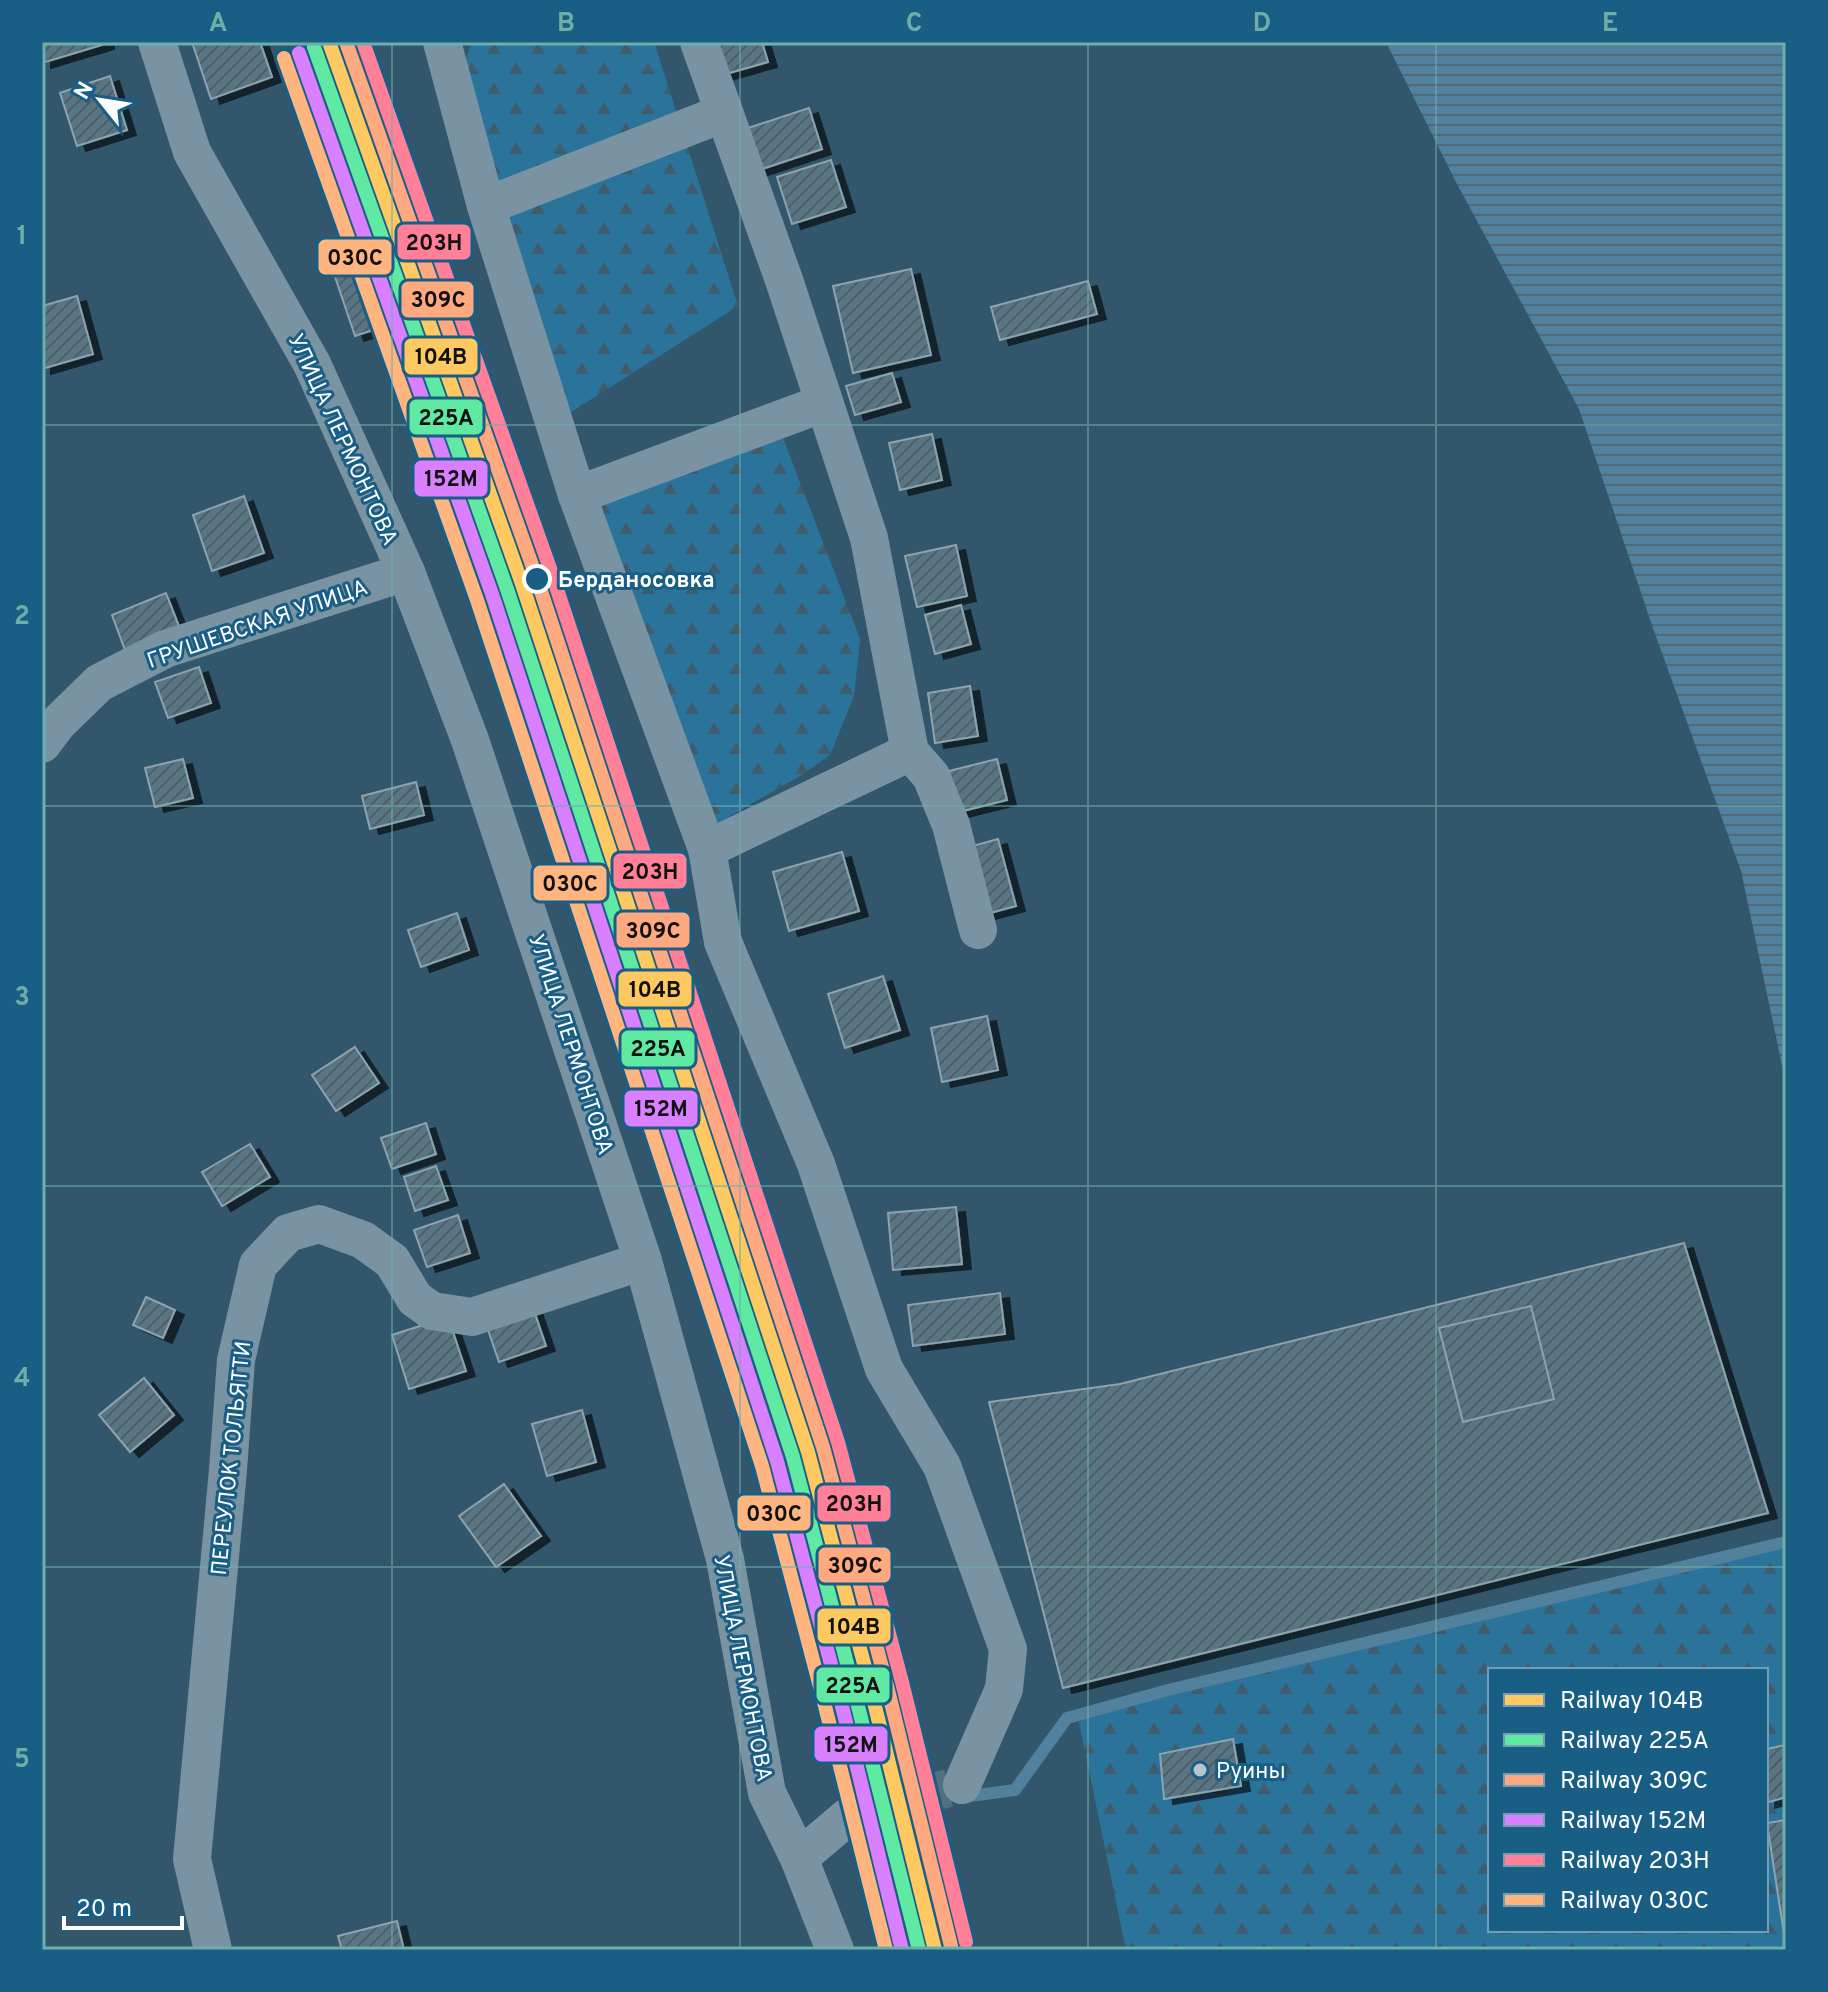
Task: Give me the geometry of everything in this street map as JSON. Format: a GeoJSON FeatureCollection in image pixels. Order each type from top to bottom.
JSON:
{"type":"FeatureCollection","features":[{"type":"Feature","properties":{"kind":"street","name":"УЛИЦА ЛЕРМОНТОВА"},"geometry":{"type":"LineString","coordinates":[[157,42],[192,152],[312,364],[406,572],[470,740],[643,1261],[725,1559],[767,1793],[799,1858],[835,1950]]}},
{"type":"Feature","properties":{"kind":"street"},"geometry":{"type":"LineString","coordinates":[[442,42],[486,206],[577,495],[707,849],[723,942],[816,1164],[884,1369],[942,1466],[1008,1649],[1004,1689],[962,1785]]}},
{"type":"Feature","properties":{"kind":"street"},"geometry":{"type":"LineString","coordinates":[[699,42],[869,538],[910,752],[931,776],[951,825],[978,930]]}},
{"type":"Feature","properties":{"kind":"street"},"geometry":{"type":"LineString","coordinates":[[486,206],[724,113]]}},
{"type":"Feature","properties":{"kind":"street"},"geometry":{"type":"LineString","coordinates":[[577,495],[824,403]]}},
{"type":"Feature","properties":{"kind":"street","name":"ГРУШЕВСКАЯ УЛИЦА"},"geometry":{"type":"LineString","coordinates":[[42,744],[57,724],[99,683],[165,649],[406,572]]}},
{"type":"Feature","properties":{"kind":"street"},"geometry":{"type":"LineString","coordinates":[[707,849],[910,752]]}},
{"type":"Feature","properties":{"kind":"street","name":"ПЕРЕУЛОК ТОЛЬЯТТИ"},"geometry":{"type":"LineString","coordinates":[[213,1950],[192,1859],[236,1360],[258,1265],[288,1233],[319,1224],[363,1240],[392,1261],[415,1299],[432,1311],[472,1317],[643,1261]]}},
{"type":"Feature","properties":{"kind":"street"},"geometry":{"type":"LineString","coordinates":[[799,1858],[856,1810]]}},
{"type":"Feature","properties":{"kind":"green space"},"geometry":{"type":"Polygon","coordinates":[[[472,42],[658,42],[655,45],[738,306],[568,414],[455,91],[472,42]]]}},
{"type":"Feature","properties":{"kind":"green space"},"geometry":{"type":"Polygon","coordinates":[[[783,438],[860,639],[854,696],[830,755],[800,776],[709,828],[592,503],[783,438]]]}},
{"type":"Feature","properties":{"kind":"green space"},"geometry":{"type":"Polygon","coordinates":[[[1786,1547],[1786,1950],[1126,1950],[1078,1717],[1524,1607],[1786,1547]]]}},
{"type":"Feature","properties":{"kind":"shaded area"},"geometry":{"type":"Polygon","coordinates":[[[1386,42],[1786,42],[1786,1084],[1741,871],[1654,631],[1579,409],[1457,184],[1386,42]]]}},
{"type":"Feature","properties":{"kind":"building"},"geometry":{"type":"Polygon","coordinates":[[[42,42],[105,42],[105,44],[42,63],[42,42]]]}},
{"type":"Feature","properties":{"kind":"building"},"geometry":{"type":"Polygon","coordinates":[[[192,42],[260,42],[272,77],[211,99],[192,42]]]}},
{"type":"Feature","properties":{"kind":"building"},"geometry":{"type":"Polygon","coordinates":[[[709,42],[762,42],[768,62],[719,76],[709,42]]]}},
{"type":"Feature","properties":{"kind":"building"},"geometry":{"type":"Polygon","coordinates":[[[110,76],[127,130],[77,146],[60,93],[110,76]]]}},
{"type":"Feature","properties":{"kind":"building"},"geometry":{"type":"Polygon","coordinates":[[[809,108],[822,149],[750,173],[736,132],[809,108]]]}},
{"type":"Feature","properties":{"kind":"building"},"geometry":{"type":"Polygon","coordinates":[[[831,160],[846,207],[792,224],[777,177],[831,160]]]}},
{"type":"Feature","properties":{"kind":"building"},"geometry":{"type":"Polygon","coordinates":[[[351,255],[376,329],[355,336],[330,262],[351,255]]]}},
{"type":"Feature","properties":{"kind":"building"},"geometry":{"type":"Polygon","coordinates":[[[911,269],[931,355],[853,373],[833,286],[911,269]]]}},
{"type":"Feature","properties":{"kind":"building"},"geometry":{"type":"Polygon","coordinates":[[[1088,281],[1097,314],[1000,340],[991,307],[1088,281]]]}},
{"type":"Feature","properties":{"kind":"building"},"geometry":{"type":"Polygon","coordinates":[[[77,296],[93,354],[42,369],[42,306],[77,296]]]}},
{"type":"Feature","properties":{"kind":"building"},"geometry":{"type":"Polygon","coordinates":[[[892,373],[901,402],[855,415],[846,386],[892,373]]]}},
{"type":"Feature","properties":{"kind":"building"},"geometry":{"type":"Polygon","coordinates":[[[932,434],[942,480],[900,490],[889,443],[932,434]]]}},
{"type":"Feature","properties":{"kind":"building"},"geometry":{"type":"Polygon","coordinates":[[[244,496],[264,553],[212,571],[193,515],[244,496]]]}},
{"type":"Feature","properties":{"kind":"building"},"geometry":{"type":"Polygon","coordinates":[[[956,545],[967,596],[917,607],[905,556],[956,545]]]}},
{"type":"Feature","properties":{"kind":"building"},"geometry":{"type":"Polygon","coordinates":[[[166,593],[180,629],[125,650],[112,615],[166,593]]]}},
{"type":"Feature","properties":{"kind":"building"},"geometry":{"type":"Polygon","coordinates":[[[961,605],[971,644],[935,654],[925,615],[961,605]]]}},
{"type":"Feature","properties":{"kind":"building"},"geometry":{"type":"Polygon","coordinates":[[[199,667],[211,703],[168,718],[155,682],[199,667]]]}},
{"type":"Feature","properties":{"kind":"building"},"geometry":{"type":"Polygon","coordinates":[[[970,686],[978,736],[935,743],[928,693],[970,686]]]}},
{"type":"Feature","properties":{"kind":"building"},"geometry":{"type":"Polygon","coordinates":[[[183,759],[193,798],[155,807],[145,768],[183,759]]]}},
{"type":"Feature","properties":{"kind":"building"},"geometry":{"type":"Polygon","coordinates":[[[997,759],[1007,800],[959,812],[949,771],[997,759]]]}},
{"type":"Feature","properties":{"kind":"building"},"geometry":{"type":"Polygon","coordinates":[[[416,782],[424,815],[370,829],[362,796],[416,782]]]}},
{"type":"Feature","properties":{"kind":"building"},"geometry":{"type":"Polygon","coordinates":[[[998,839],[1016,906],[979,916],[962,849],[998,839]]]}},
{"type":"Feature","properties":{"kind":"building"},"geometry":{"type":"Polygon","coordinates":[[[842,852],[859,911],[789,931],[773,872],[842,852]]]}},
{"type":"Feature","properties":{"kind":"building"},"geometry":{"type":"Polygon","coordinates":[[[457,913],[469,950],[421,967],[408,930],[457,913]]]}},
{"type":"Feature","properties":{"kind":"building"},"geometry":{"type":"Polygon","coordinates":[[[883,976],[900,1030],[845,1048],[828,994],[883,976]]]}},
{"type":"Feature","properties":{"kind":"building"},"geometry":{"type":"Polygon","coordinates":[[[987,1016],[998,1070],[942,1082],[931,1028],[987,1016]]]}},
{"type":"Feature","properties":{"kind":"building"},"geometry":{"type":"Polygon","coordinates":[[[355,1047],[379,1083],[336,1111],[312,1075],[355,1047]]]}},
{"type":"Feature","properties":{"kind":"building"},"geometry":{"type":"Polygon","coordinates":[[[426,1123],[436,1154],[392,1169],[381,1138],[426,1123]]]}},
{"type":"Feature","properties":{"kind":"building"},"geometry":{"type":"Polygon","coordinates":[[[250,1144],[270,1177],[222,1206],[202,1172],[250,1144]]]}},
{"type":"Feature","properties":{"kind":"building"},"geometry":{"type":"Polygon","coordinates":[[[436,1166],[448,1200],[415,1211],[404,1177],[436,1166]]]}},
{"type":"Feature","properties":{"kind":"building"},"geometry":{"type":"Polygon","coordinates":[[[956,1207],[962,1264],[893,1270],[888,1213],[956,1207]]]}},
{"type":"Feature","properties":{"kind":"building"},"geometry":{"type":"Polygon","coordinates":[[[458,1215],[470,1253],[427,1267],[414,1230],[458,1215]]]}},
{"type":"Feature","properties":{"kind":"building"},"geometry":{"type":"Polygon","coordinates":[[[1684,1243],[1768,1513],[1063,1688],[989,1402],[1120,1384],[1684,1243]]]}},
{"type":"Feature","properties":{"kind":"building"},"geometry":{"type":"Polygon","coordinates":[[[1000,1293],[1005,1334],[913,1346],[908,1305],[1000,1293]]]}},
{"type":"Feature","properties":{"kind":"building"},"geometry":{"type":"Polygon","coordinates":[[[146,1297],[175,1310],[163,1338],[133,1325],[146,1297]]]}},
{"type":"Feature","properties":{"kind":"building"},"geometry":{"type":"Polygon","coordinates":[[[531,1302],[546,1346],[499,1362],[484,1318],[531,1302]]]}},
{"type":"Feature","properties":{"kind":"building"},"geometry":{"type":"Polygon","coordinates":[[[1531,1306],[1554,1399],[1463,1422],[1439,1328],[1531,1306]]]}},
{"type":"Feature","properties":{"kind":"building"},"geometry":{"type":"Polygon","coordinates":[[[448,1317],[466,1371],[409,1389],[392,1335],[448,1317]]]}},
{"type":"Feature","properties":{"kind":"building"},"geometry":{"type":"Polygon","coordinates":[[[144,1378],[174,1415],[130,1452],[99,1415],[144,1378]]]}},
{"type":"Feature","properties":{"kind":"building"},"geometry":{"type":"Polygon","coordinates":[[[582,1410],[596,1462],[547,1476],[532,1424],[582,1410]]]}},
{"type":"Feature","properties":{"kind":"building"},"geometry":{"type":"Polygon","coordinates":[[[504,1484],[541,1536],[496,1567],[459,1516],[504,1484]]]}},
{"type":"Feature","properties":{"kind":"building","name":"Руины"},"geometry":{"type":"Polygon","coordinates":[[[1233,1739],[1241,1786],[1164,1799],[1160,1754],[1233,1739]]]}},
{"type":"Feature","properties":{"kind":"building"},"geometry":{"type":"Polygon","coordinates":[[[1786,1745],[1786,1797],[1768,1802],[1768,1749],[1786,1745]]]}},
{"type":"Feature","properties":{"kind":"building"},"geometry":{"type":"Polygon","coordinates":[[[1786,1820],[1786,1947],[1768,1830],[1768,1823],[1786,1820]]]}},
{"type":"Feature","properties":{"kind":"building"},"geometry":{"type":"Polygon","coordinates":[[[397,1921],[404,1950],[342,1950],[338,1936],[397,1921]]]}},
{"type":"Feature","properties":{"kind":"waterway"},"geometry":{"type":"LineString","coordinates":[[962,1797],[1015,1790],[1067,1718],[1168,1690],[1786,1542]]}},
{"type":"Feature","properties":{"kind":"tunnel"},"geometry":{"type":"LineString","coordinates":[[856,1810],[962,1785]]}},
{"type":"Feature","properties":{"kind":"rail line","name":"104В"},"geometry":{"type":"LineString","coordinates":[[329,42],[522,584],[808,1452],[935,1950]]}},
{"type":"Feature","properties":{"kind":"rail line","name":"309С"},"geometry":{"type":"LineString","coordinates":[[346,42],[537,579],[823,1447],[887,1686],[951,1946]]}},
{"type":"Feature","properties":{"kind":"rail line","name":"203Н"},"geometry":{"type":"LineString","coordinates":[[363,42],[552,574],[838,1442],[902,1682],[966,1942]]}},
{"type":"Feature","properties":{"kind":"rail line","name":"225А"},"geometry":{"type":"LineString","coordinates":[[314,47],[507,589],[793,1457],[919,1950]]}},
{"type":"Feature","properties":{"kind":"rail line","name":"152М"},"geometry":{"type":"LineString","coordinates":[[299,53],[492,594],[777,1461],[902,1950]]}},
{"type":"Feature","properties":{"kind":"rail line","name":"030C"},"geometry":{"type":"LineString","coordinates":[[284,58],[477,600],[762,1466],[886,1950]]}},
{"type":"Feature","properties":{"kind":"place","name":"Берданосовка"},"geometry":{"type":"Point","coordinates":[537,579]}},
{"type":"Feature","properties":{"kind":"place","name":"Руины"},"geometry":{"type":"Point","coordinates":[1200,1770]}}]}
